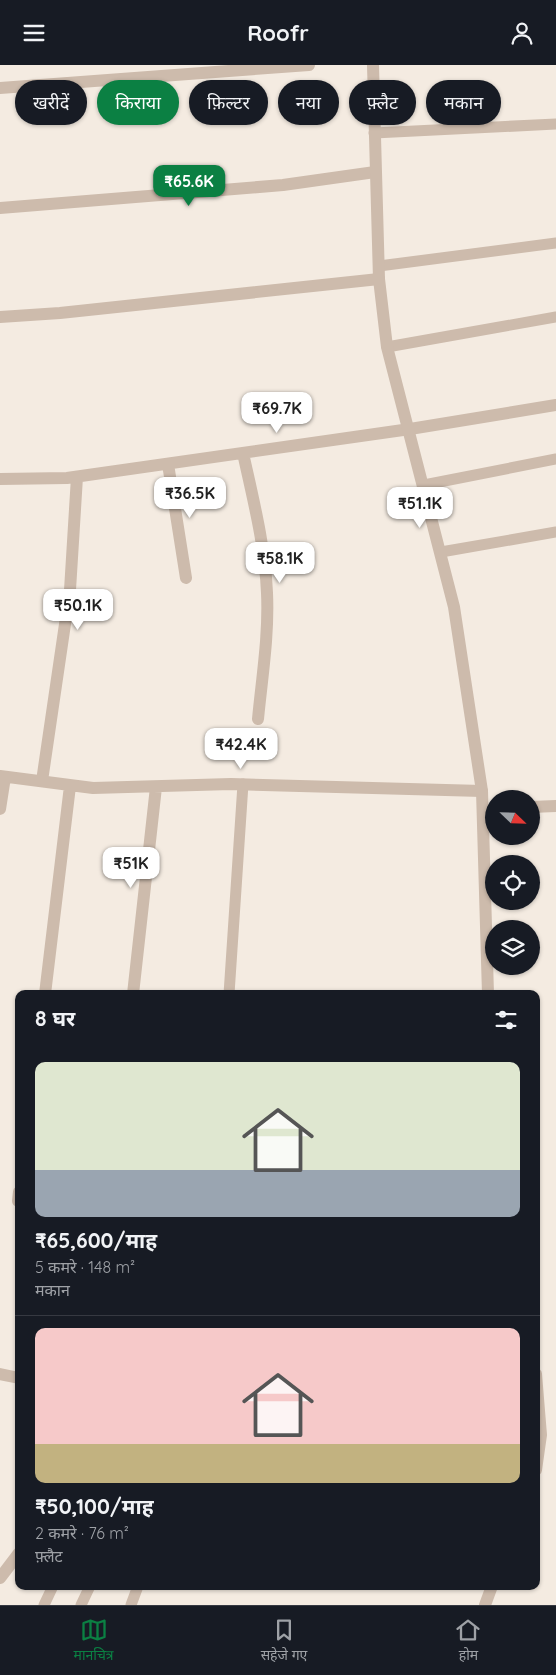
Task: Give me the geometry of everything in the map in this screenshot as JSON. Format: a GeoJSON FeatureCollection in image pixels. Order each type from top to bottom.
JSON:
{"type":"FeatureCollection","features":[{"type":"Feature","properties":{"kind":"street"},"geometry":{"type":"LineString","coordinates":[[0,88],[309,65]]}},
{"type":"Feature","properties":{"kind":"street"},"geometry":{"type":"LineString","coordinates":[[373,65],[379,279],[388,347],[454,607],[482,791],[485,800]]}},
{"type":"Feature","properties":{"kind":"street"},"geometry":{"type":"LineString","coordinates":[[0,208],[283,185],[375,173]]}},
{"type":"Feature","properties":{"kind":"street"},"geometry":{"type":"LineString","coordinates":[[0,317],[60,313],[379,279]]}},
{"type":"Feature","properties":{"kind":"street"},"geometry":{"type":"LineString","coordinates":[[0,479],[77,477],[410,429],[556,405]]}},
{"type":"Feature","properties":{"kind":"street"},"geometry":{"type":"LineString","coordinates":[[243,453],[260,533],[267,592],[266,642],[258,719]]}},
{"type":"Feature","properties":{"kind":"street"},"geometry":{"type":"LineString","coordinates":[[168,463],[186,578]]}},
{"type":"Feature","properties":{"kind":"street"},"geometry":{"type":"LineString","coordinates":[[42,781],[70,590],[77,477]]}},
{"type":"Feature","properties":{"kind":"street"},"geometry":{"type":"LineString","coordinates":[[0,809],[3,777],[93,788],[243,784],[482,791]]}},
{"type":"Feature","properties":{"kind":"street"},"geometry":{"type":"LineString","coordinates":[[45,990],[70,786]]}},
{"type":"Feature","properties":{"kind":"street"},"geometry":{"type":"LineString","coordinates":[[133,990],[156,787]]}},
{"type":"Feature","properties":{"kind":"street"},"geometry":{"type":"LineString","coordinates":[[540,807],[556,806]]}},
{"type":"Feature","properties":{"kind":"street"},"geometry":{"type":"LineString","coordinates":[[488,845],[488,990]]}},
{"type":"Feature","properties":{"kind":"street"},"geometry":{"type":"LineString","coordinates":[[0,1374],[15,1377]]}},
{"type":"Feature","properties":{"kind":"street"},"geometry":{"type":"LineString","coordinates":[[540,1423],[540,1442]]}},
{"type":"Feature","properties":{"kind":"street"},"geometry":{"type":"LineString","coordinates":[[0,1578],[15,1558]]}},
{"type":"Feature","properties":{"kind":"street"},"geometry":{"type":"LineString","coordinates":[[485,1605],[491,1590]]}},
{"type":"Feature","properties":{"kind":"lane"},"geometry":{"type":"LineString","coordinates":[[374,133],[556,124]]}},
{"type":"Feature","properties":{"kind":"lane"},"geometry":{"type":"LineString","coordinates":[[379,266],[556,243]]}},
{"type":"Feature","properties":{"kind":"lane"},"geometry":{"type":"LineString","coordinates":[[388,347],[556,317]]}},
{"type":"Feature","properties":{"kind":"lane"},"geometry":{"type":"LineString","coordinates":[[424,485],[556,459]]}},
{"type":"Feature","properties":{"kind":"lane"},"geometry":{"type":"LineString","coordinates":[[440,552],[556,531]]}},
{"type":"Feature","properties":{"kind":"lane"},"geometry":{"type":"LineString","coordinates":[[229,990],[243,784]]}},
{"type":"Feature","properties":{"kind":"lane"},"geometry":{"type":"LineString","coordinates":[[44,1605],[51,1590]]}},
{"type":"Feature","properties":{"kind":"lane"},"geometry":{"type":"LineString","coordinates":[[82,1605],[88,1590]]}},
{"type":"Feature","properties":{"kind":"lane"},"geometry":{"type":"LineString","coordinates":[[131,1605],[137,1590]]}}]}
